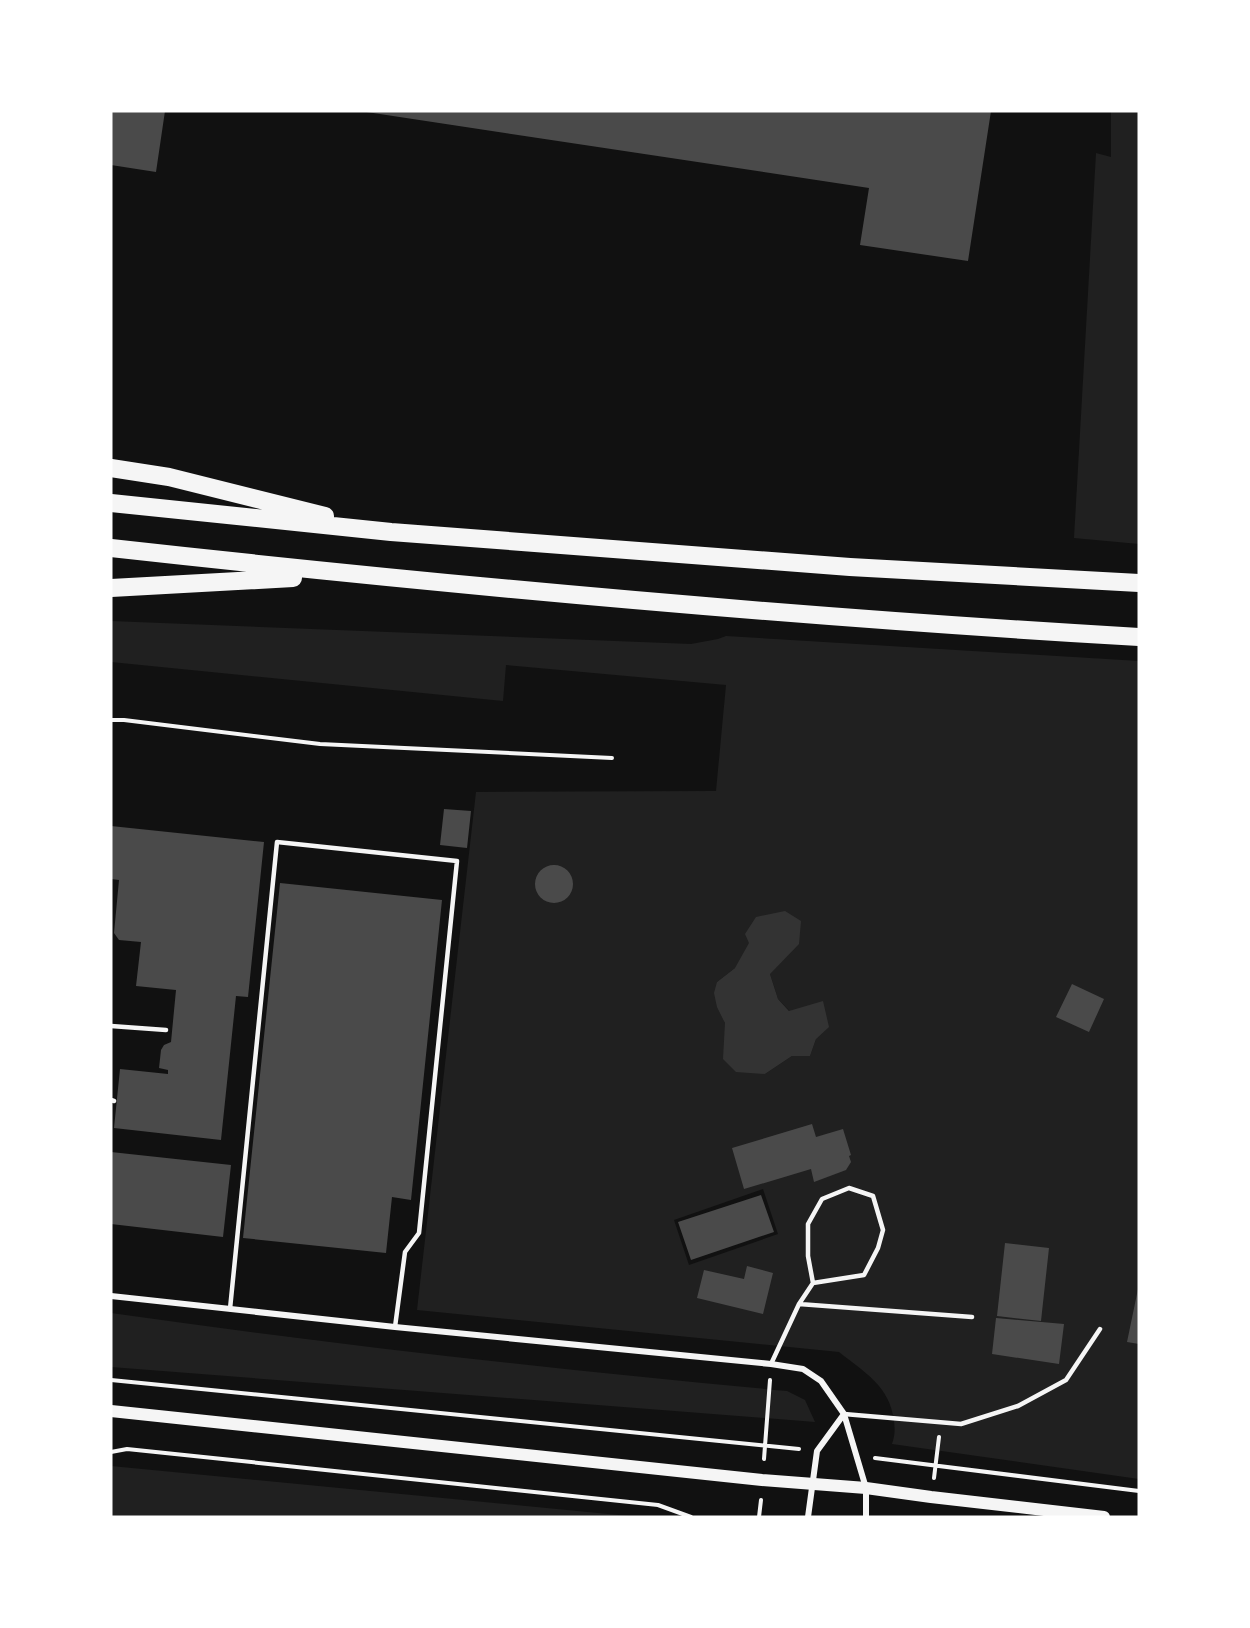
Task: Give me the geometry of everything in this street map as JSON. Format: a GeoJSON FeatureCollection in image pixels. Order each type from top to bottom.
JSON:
{"type":"FeatureCollection","features":[{"type":"Feature","properties":{"kind":"highway"},"geometry":{"type":"LineString","coordinates":[[111,468],[169,477],[391,532]]}},
{"type":"Feature","properties":{"kind":"highway"},"geometry":{"type":"LineString","coordinates":[[111,503],[391,532],[850,567],[1139,583]]}},
{"type":"Feature","properties":{"kind":"highway"},"geometry":{"type":"LineString","coordinates":[[111,548],[346,575],[841,617],[1139,638]]}},
{"type":"Feature","properties":{"kind":"highway"},"geometry":{"type":"LineString","coordinates":[[111,588],[346,575]]}},
{"type":"Feature","properties":{"kind":"main road"},"geometry":{"type":"LineString","coordinates":[[111,1411],[866,1488],[1104,1517]]}},
{"type":"Feature","properties":{"kind":"street"},"geometry":{"type":"LineString","coordinates":[[111,1296],[771,1364],[803,1370],[821,1381],[844,1414],[866,1488],[866,1517]]}},
{"type":"Feature","properties":{"kind":"street"},"geometry":{"type":"LineString","coordinates":[[808,1517],[818,1451],[844,1414]]}},
{"type":"Feature","properties":{"kind":"lane"},"geometry":{"type":"LineString","coordinates":[[230,1309],[277,842],[457,861],[420,1233],[405,1252],[395,1327]]}},
{"type":"Feature","properties":{"kind":"lane"},"geometry":{"type":"LineString","coordinates":[[111,1026],[166,1030]]}},
{"type":"Feature","properties":{"kind":"lane"},"geometry":{"type":"LineString","coordinates":[[771,1364],[799,1304],[813,1283],[808,1256],[808,1224],[822,1199],[849,1188],[873,1196],[883,1230],[878,1248],[864,1275],[813,1283]]}},
{"type":"Feature","properties":{"kind":"lane"},"geometry":{"type":"LineString","coordinates":[[799,1304],[972,1317]]}},
{"type":"Feature","properties":{"kind":"lane"},"geometry":{"type":"LineString","coordinates":[[844,1414],[961,1424],[1018,1406],[1066,1380],[1100,1329]]}},
{"type":"Feature","properties":{"kind":"path"},"geometry":{"type":"LineString","coordinates":[[111,720],[320,744],[612,758]]}},
{"type":"Feature","properties":{"kind":"path"},"geometry":{"type":"LineString","coordinates":[[765,1445],[771,1364]]}},
{"type":"Feature","properties":{"kind":"path"},"geometry":{"type":"LineString","coordinates":[[111,1380],[818,1451]]}},
{"type":"Feature","properties":{"kind":"path"},"geometry":{"type":"LineString","coordinates":[[936,1467],[940,1424]]}},
{"type":"Feature","properties":{"kind":"path"},"geometry":{"type":"LineString","coordinates":[[111,1452],[127,1449],[658,1505],[691,1517]]}},
{"type":"Feature","properties":{"kind":"path"},"geometry":{"type":"LineString","coordinates":[[857,1455],[936,1467],[1139,1491]]}},
{"type":"Feature","properties":{"kind":"shaded area"},"geometry":{"type":"Polygon","coordinates":[[[1111,111],[1139,111],[1139,544],[1074,538],[1096,153],[1111,157],[1111,111]]]}},
{"type":"Feature","properties":{"kind":"shaded area"},"geometry":{"type":"Polygon","coordinates":[[[111,621],[691,644],[726,636],[1139,661],[1139,1479],[892,1444],[894,1421],[887,1398],[866,1373],[839,1352],[417,1310],[476,792],[716,791],[726,685],[506,665],[503,701],[111,662],[111,621]],[[735,968],[717,982],[725,1023],[725,1039],[765,1074],[792,1056],[810,1056],[816,1039],[778,999],[770,974],[735,968]],[[763,1189],[674,1220],[689,1265],[778,1234],[763,1189]]]}},
{"type":"Feature","properties":{"kind":"shaded area"},"geometry":{"type":"Polygon","coordinates":[[[785,911],[801,921],[799,944],[770,974],[778,999],[789,1011],[823,1001],[829,1027],[816,1039],[810,1056],[792,1056],[765,1074],[736,1072],[723,1059],[725,1023],[717,1007],[714,993],[717,982],[735,968],[749,943],[745,934],[756,917],[785,911]]]}},
{"type":"Feature","properties":{"kind":"shaded area"},"geometry":{"type":"Polygon","coordinates":[[[111,1313],[449,1356],[787,1391],[805,1400],[815,1422],[111,1367],[111,1313]]]}},
{"type":"Feature","properties":{"kind":"shaded area"},"geometry":{"type":"Polygon","coordinates":[[[111,1466],[639,1517],[111,1517],[111,1466]]]}},
{"type":"Feature","properties":{"kind":"building"},"geometry":{"type":"Polygon","coordinates":[[[111,111],[165,111],[156,172],[111,165],[111,111]]]}},
{"type":"Feature","properties":{"kind":"building"},"geometry":{"type":"Polygon","coordinates":[[[360,111],[991,111],[968,261],[860,245],[869,188],[360,111]]]}},
{"type":"Feature","properties":{"kind":"building"},"geometry":{"type":"Polygon","coordinates":[[[444,809],[471,811],[467,848],[440,845],[444,809]]]}},
{"type":"Feature","properties":{"kind":"building"},"geometry":{"type":"Polygon","coordinates":[[[111,826],[264,842],[248,997],[236,996],[221,1140],[114,1128],[120,1069],[168,1074],[168,1070],[159,1068],[161,1050],[164,1045],[171,1042],[176,990],[136,986],[141,942],[119,940],[114,933],[119,880],[111,879],[111,826]]]}},
{"type":"Feature","properties":{"kind":"building"},"geometry":{"type":"Polygon","coordinates":[[[554,865],[567,871],[573,884],[567,897],[554,903],[541,897],[535,884],[541,871],[554,865]]]}},
{"type":"Feature","properties":{"kind":"building"},"geometry":{"type":"Polygon","coordinates":[[[280,883],[442,900],[411,1200],[392,1197],[386,1253],[243,1238],[280,883]]]}},
{"type":"Feature","properties":{"kind":"building"},"geometry":{"type":"Polygon","coordinates":[[[1072,984],[1104,999],[1089,1032],[1056,1017],[1072,984]]]}},
{"type":"Feature","properties":{"kind":"building"},"geometry":{"type":"Polygon","coordinates":[[[812,1124],[816,1137],[843,1129],[851,1155],[849,1156],[851,1162],[846,1170],[814,1182],[811,1169],[744,1189],[732,1148],[812,1124]]]}},
{"type":"Feature","properties":{"kind":"building"},"geometry":{"type":"Polygon","coordinates":[[[111,1152],[231,1165],[223,1237],[111,1224],[111,1152]]]}},
{"type":"Feature","properties":{"kind":"building"},"geometry":{"type":"Polygon","coordinates":[[[761,1195],[774,1232],[691,1260],[678,1222],[761,1195]]]}},
{"type":"Feature","properties":{"kind":"building"},"geometry":{"type":"Polygon","coordinates":[[[1005,1243],[1049,1248],[1041,1321],[997,1316],[1005,1243]]]}},
{"type":"Feature","properties":{"kind":"building"},"geometry":{"type":"Polygon","coordinates":[[[747,1266],[773,1273],[763,1314],[697,1298],[704,1270],[744,1279],[747,1266]]]}},
{"type":"Feature","properties":{"kind":"building"},"geometry":{"type":"Polygon","coordinates":[[[1139,1289],[1139,1344],[1127,1342],[1139,1289]]]}},
{"type":"Feature","properties":{"kind":"building"},"geometry":{"type":"Polygon","coordinates":[[[996,1318],[1064,1324],[1059,1364],[992,1354],[996,1318]]]}}]}
